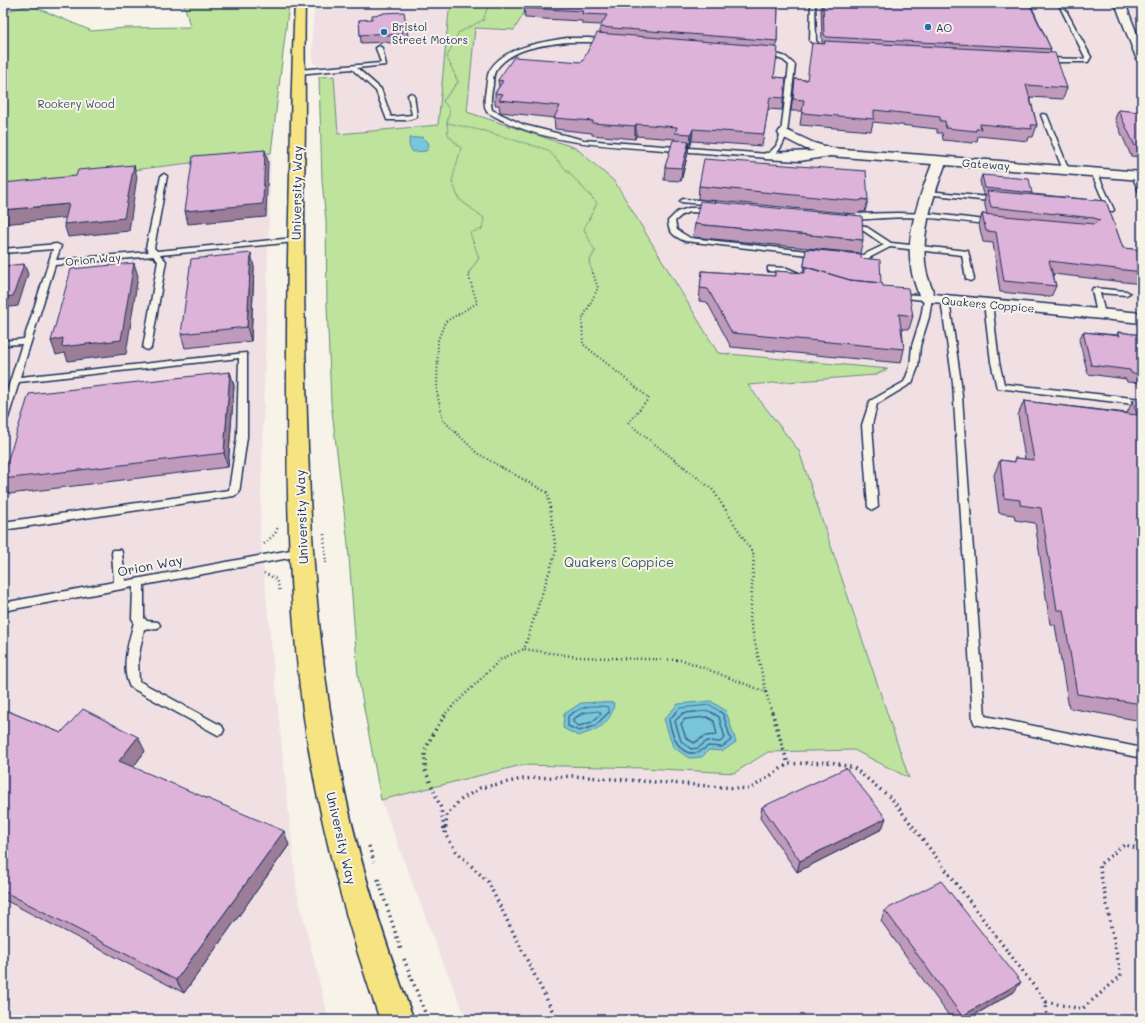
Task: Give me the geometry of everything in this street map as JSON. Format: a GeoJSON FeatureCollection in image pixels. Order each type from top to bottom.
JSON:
{"type":"FeatureCollection","features":[{"type":"Feature","properties":{"kind":"highway","name":"University Way"},"geometry":{"type":"LineString","coordinates":[[300,3],[295,240],[297,428],[302,552],[312,678],[317,719],[333,802],[356,895],[378,969],[397,1020]]}},
{"type":"Feature","properties":{"kind":"street"},"geometry":{"type":"LineString","coordinates":[[1120,3],[1142,60]]}},
{"type":"Feature","properties":{"kind":"street","name":"Gateway"},"geometry":{"type":"LineString","coordinates":[[784,133],[810,146],[830,152],[1138,175]]}},
{"type":"Feature","properties":{"kind":"street","name":"Gateway"},"geometry":{"type":"LineString","coordinates":[[769,156],[805,158],[830,152]]}},
{"type":"Feature","properties":{"kind":"street","name":"Quakers Coppice"},"geometry":{"type":"LineString","coordinates":[[940,160],[928,193],[917,248],[919,271],[928,298],[1142,318]]}},
{"type":"Feature","properties":{"kind":"lane"},"geometry":{"type":"LineString","coordinates":[[813,3],[813,41],[818,46],[832,49]]}},
{"type":"Feature","properties":{"kind":"lane"},"geometry":{"type":"LineString","coordinates":[[1040,60],[1086,61],[1088,57],[1060,3]]}},
{"type":"Feature","properties":{"kind":"lane"},"geometry":{"type":"LineString","coordinates":[[567,40],[589,40],[774,55],[789,61],[792,66],[784,133],[781,144],[777,150],[769,156],[584,142],[566,139],[508,122],[489,111],[487,103],[492,71],[501,62],[516,52],[535,45],[567,40]]}},
{"type":"Feature","properties":{"kind":"lane"},"geometry":{"type":"LineString","coordinates":[[298,72],[384,64],[379,48]]}},
{"type":"Feature","properties":{"kind":"lane"},"geometry":{"type":"LineString","coordinates":[[353,67],[379,90],[389,119],[415,116],[411,95]]}},
{"type":"Feature","properties":{"kind":"lane"},"geometry":{"type":"LineString","coordinates":[[1044,115],[1066,170]]}},
{"type":"Feature","properties":{"kind":"lane"},"geometry":{"type":"LineString","coordinates":[[1087,208],[1111,210],[1094,172]]}},
{"type":"Feature","properties":{"kind":"lane"},"geometry":{"type":"LineString","coordinates":[[1138,175],[1142,192]]}},
{"type":"Feature","properties":{"kind":"lane"},"geometry":{"type":"LineString","coordinates":[[147,348],[162,261],[150,248],[164,176]]}},
{"type":"Feature","properties":{"kind":"lane"},"geometry":{"type":"LineString","coordinates":[[928,193],[1008,201]]}},
{"type":"Feature","properties":{"kind":"lane"},"geometry":{"type":"LineString","coordinates":[[683,201],[723,204]]}},
{"type":"Feature","properties":{"kind":"lane"},"geometry":{"type":"LineString","coordinates":[[719,211],[685,211],[675,215],[671,221],[672,228],[675,233],[682,238],[692,241],[824,254]]}},
{"type":"Feature","properties":{"kind":"lane"},"geometry":{"type":"LineString","coordinates":[[970,279],[965,253],[889,245],[863,227],[840,219],[896,215],[923,215],[999,223]]}},
{"type":"Feature","properties":{"kind":"lane","name":"Orion Way"},"geometry":{"type":"LineString","coordinates":[[3,418],[52,263],[295,240]]}},
{"type":"Feature","properties":{"kind":"lane"},"geometry":{"type":"LineString","coordinates":[[840,256],[864,257],[889,245]]}},
{"type":"Feature","properties":{"kind":"lane"},"geometry":{"type":"LineString","coordinates":[[3,251],[57,246],[52,263]]}},
{"type":"Feature","properties":{"kind":"lane"},"geometry":{"type":"LineString","coordinates":[[771,269],[787,270],[815,281]]}},
{"type":"Feature","properties":{"kind":"lane"},"geometry":{"type":"LineString","coordinates":[[1101,314],[1096,290],[1126,293]]}},
{"type":"Feature","properties":{"kind":"lane"},"geometry":{"type":"LineString","coordinates":[[873,507],[867,425],[873,403],[908,383],[914,367],[916,346],[925,317],[928,298],[885,294]]}},
{"type":"Feature","properties":{"kind":"lane"},"geometry":{"type":"LineString","coordinates":[[945,300],[957,383],[979,720],[1142,753]]}},
{"type":"Feature","properties":{"kind":"lane"},"geometry":{"type":"LineString","coordinates":[[988,303],[995,362],[1000,386],[1142,402]]}},
{"type":"Feature","properties":{"kind":"lane"},"geometry":{"type":"LineString","coordinates":[[3,343],[28,341]]}},
{"type":"Feature","properties":{"kind":"lane"},"geometry":{"type":"LineString","coordinates":[[3,526],[234,493],[242,437],[243,355],[15,380]]}},
{"type":"Feature","properties":{"kind":"lane","name":"Orion Way"},"geometry":{"type":"LineString","coordinates":[[3,608],[302,552]]}},
{"type":"Feature","properties":{"kind":"lane"},"geometry":{"type":"LineString","coordinates":[[117,553],[120,585]]}},
{"type":"Feature","properties":{"kind":"lane"},"geometry":{"type":"LineString","coordinates":[[140,582],[137,616],[140,622],[146,625],[154,625]]}},
{"type":"Feature","properties":{"kind":"lane"},"geometry":{"type":"LineString","coordinates":[[140,622],[131,652],[130,666],[134,684],[218,730]]}},
{"type":"Feature","properties":{"kind":"path"},"geometry":{"type":"LineString","coordinates":[[498,3],[488,6],[483,20],[458,33],[447,57],[458,82],[444,100],[450,110],[447,123],[448,135],[461,148],[452,181],[460,199],[484,218],[482,229],[470,234],[479,258],[468,273],[476,303],[445,322],[438,340],[437,393],[443,420],[477,454],[548,493],[556,551],[524,649]]}},
{"type":"Feature","properties":{"kind":"path"},"geometry":{"type":"LineString","coordinates":[[447,123],[484,130],[548,150],[597,203],[584,229],[595,251],[589,262],[598,288],[582,320],[582,344],[649,398],[628,423],[713,490],[754,555],[750,620],[766,692],[788,764]]}},
{"type":"Feature","properties":{"kind":"path"},"geometry":{"type":"LineString","coordinates":[[323,526],[326,565]]}},
{"type":"Feature","properties":{"kind":"path"},"geometry":{"type":"LineString","coordinates":[[557,1020],[488,882],[456,851],[445,834],[441,808],[425,770],[425,751],[432,735],[444,715],[501,659],[524,649],[578,657],[683,660],[766,692]]}},
{"type":"Feature","properties":{"kind":"path"},"geometry":{"type":"LineString","coordinates":[[445,834],[447,814],[459,801],[480,788],[522,779],[573,776],[750,789],[788,764],[832,762],[854,768],[892,799],[1046,1002],[1047,1020]]}},
{"type":"Feature","properties":{"kind":"path"},"geometry":{"type":"LineString","coordinates":[[368,839],[376,870]]}},
{"type":"Feature","properties":{"kind":"path"},"geometry":{"type":"LineString","coordinates":[[1046,1002],[1082,1009],[1121,976],[1099,865],[1124,846],[1142,849]]}},
{"type":"Feature","properties":{"kind":"path"},"geometry":{"type":"LineString","coordinates":[[378,877],[403,955],[428,1020]]}},
{"type":"Feature","properties":{"kind":"shaded area"},"geometry":{"type":"Polygon","coordinates":[[[315,3],[461,3],[449,11],[438,125],[338,134],[332,65],[316,65],[313,62],[312,32],[315,3]]]}},
{"type":"Feature","properties":{"kind":"shaded area"},"geometry":{"type":"Polygon","coordinates":[[[530,3],[1142,3],[1142,1020],[467,1020],[439,953],[381,800],[522,765],[643,768],[734,773],[768,752],[854,750],[909,777],[799,451],[747,385],[875,375],[887,369],[718,353],[615,182],[576,148],[467,112],[475,28],[514,30],[530,3]]]}},
{"type":"Feature","properties":{"kind":"shaded area"},"geometry":{"type":"Polygon","coordinates":[[[271,153],[260,535],[297,892],[329,1020],[3,1020],[3,186],[271,153]]]}},
{"type":"Feature","properties":{"kind":"green space","name":"Rookery Wood"},"geometry":{"type":"Polygon","coordinates":[[[184,3],[289,3],[271,153],[3,186],[3,12],[30,5],[92,31],[124,28],[190,27],[184,3]]]}},
{"type":"Feature","properties":{"kind":"green space","name":"Quakers Coppice"},"geometry":{"type":"Polygon","coordinates":[[[461,3],[530,3],[514,30],[475,28],[467,112],[576,148],[615,182],[718,353],[888,369],[875,375],[748,385],[799,451],[909,778],[854,750],[768,752],[734,773],[643,768],[522,765],[381,800],[358,676],[348,544],[331,403],[327,305],[326,220],[322,181],[319,77],[334,76],[338,134],[438,125],[449,11],[461,3]]]}},
{"type":"Feature","properties":{"kind":"water"},"geometry":{"type":"Polygon","coordinates":[[[423,137],[428,142],[429,147],[426,151],[413,152],[409,145],[410,138],[423,137]]]}},
{"type":"Feature","properties":{"kind":"water"},"geometry":{"type":"Polygon","coordinates":[[[711,701],[726,711],[736,742],[723,751],[709,750],[702,757],[689,758],[673,747],[664,719],[678,704],[711,701]]]}},
{"type":"Feature","properties":{"kind":"water"},"geometry":{"type":"Polygon","coordinates":[[[581,703],[614,703],[610,717],[602,726],[578,736],[563,728],[564,714],[581,703]]]}},
{"type":"Feature","properties":{"kind":"building"},"geometry":{"type":"Polygon","coordinates":[[[527,3],[778,3],[777,41],[600,27],[607,15],[582,14],[583,11],[524,8],[527,3]]]}},
{"type":"Feature","properties":{"kind":"building","name":"AO"},"geometry":{"type":"Polygon","coordinates":[[[823,3],[1029,3],[1051,49],[827,37],[824,35],[823,3]]]}},
{"type":"Feature","properties":{"kind":"building"},"geometry":{"type":"Polygon","coordinates":[[[404,12],[407,29],[401,29],[402,34],[387,35],[387,33],[360,35],[359,20],[372,19],[372,15],[383,13],[404,12]]]}},
{"type":"Feature","properties":{"kind":"building"},"geometry":{"type":"Polygon","coordinates":[[[597,33],[778,48],[774,77],[786,78],[784,98],[770,97],[764,134],[693,129],[691,134],[675,133],[677,127],[592,123],[593,121],[554,118],[560,106],[499,100],[503,94],[495,93],[503,81],[498,80],[514,57],[582,62],[597,33]]]}},
{"type":"Feature","properties":{"kind":"building"},"geometry":{"type":"Polygon","coordinates":[[[824,41],[1055,53],[1067,88],[1026,85],[1037,125],[1031,125],[1032,129],[980,124],[981,129],[976,129],[976,131],[946,128],[945,121],[940,121],[940,117],[874,110],[874,119],[802,113],[804,100],[793,99],[795,79],[807,80],[812,43],[825,44],[824,41]]]}},
{"type":"Feature","properties":{"kind":"building"},"geometry":{"type":"Polygon","coordinates":[[[1118,110],[1141,112],[1142,147],[1135,146],[1118,110]]]}},
{"type":"Feature","properties":{"kind":"building"},"geometry":{"type":"Polygon","coordinates":[[[673,140],[689,141],[682,168],[665,167],[673,140]]]}},
{"type":"Feature","properties":{"kind":"building"},"geometry":{"type":"Polygon","coordinates":[[[265,150],[263,204],[185,211],[193,156],[265,150]]]}},
{"type":"Feature","properties":{"kind":"building"},"geometry":{"type":"Polygon","coordinates":[[[704,159],[866,171],[868,200],[862,199],[858,201],[699,186],[704,159]]]}},
{"type":"Feature","properties":{"kind":"building"},"geometry":{"type":"Polygon","coordinates":[[[134,165],[124,218],[64,224],[69,204],[3,210],[3,183],[76,176],[78,170],[134,165]]]}},
{"type":"Feature","properties":{"kind":"building"},"geometry":{"type":"Polygon","coordinates":[[[982,175],[1029,179],[1032,193],[985,188],[982,175]]]}},
{"type":"Feature","properties":{"kind":"building"},"geometry":{"type":"Polygon","coordinates":[[[987,191],[1106,201],[1123,248],[1142,250],[1142,272],[1049,261],[1056,286],[1004,281],[996,232],[986,231],[982,214],[1094,224],[1100,220],[1094,218],[991,207],[987,191]]]}},
{"type":"Feature","properties":{"kind":"building"},"geometry":{"type":"Polygon","coordinates":[[[700,201],[862,216],[863,240],[695,224],[700,201]]]}},
{"type":"Feature","properties":{"kind":"building"},"geometry":{"type":"Polygon","coordinates":[[[806,249],[861,254],[861,258],[880,260],[881,283],[850,280],[804,266],[806,249]]]}},
{"type":"Feature","properties":{"kind":"building"},"geometry":{"type":"Polygon","coordinates":[[[251,253],[247,327],[181,334],[191,259],[251,253]]]}},
{"type":"Feature","properties":{"kind":"building"},"geometry":{"type":"Polygon","coordinates":[[[134,263],[121,340],[62,347],[63,338],[51,341],[71,269],[134,263]]]}},
{"type":"Feature","properties":{"kind":"building"},"geometry":{"type":"Polygon","coordinates":[[[24,264],[13,296],[3,297],[3,266],[24,264]]]}},
{"type":"Feature","properties":{"kind":"building"},"geometry":{"type":"Polygon","coordinates":[[[805,267],[850,280],[882,283],[883,286],[908,288],[913,316],[899,314],[904,349],[732,333],[708,289],[700,288],[702,271],[775,276],[775,271],[805,273],[805,267]]]}},
{"type":"Feature","properties":{"kind":"building"},"geometry":{"type":"Polygon","coordinates":[[[1083,332],[1120,336],[1118,332],[1142,335],[1142,374],[1131,373],[1130,370],[1091,365],[1083,332]]]}},
{"type":"Feature","properties":{"kind":"building"},"geometry":{"type":"Polygon","coordinates":[[[230,372],[224,453],[3,479],[29,394],[230,372]]]}},
{"type":"Feature","properties":{"kind":"building"},"geometry":{"type":"Polygon","coordinates":[[[1133,400],[1142,401],[1142,704],[1077,694],[1063,610],[1057,610],[1041,508],[1020,505],[1020,500],[1004,498],[1000,460],[1015,462],[1015,458],[1034,460],[1024,401],[1137,415],[1133,400]]]}},
{"type":"Feature","properties":{"kind":"building"},"geometry":{"type":"Polygon","coordinates":[[[3,709],[61,733],[83,709],[138,737],[119,761],[284,831],[176,980],[3,891],[3,709]]]}},
{"type":"Feature","properties":{"kind":"building"},"geometry":{"type":"Polygon","coordinates":[[[846,768],[886,818],[800,861],[762,807],[846,768]]]}},
{"type":"Feature","properties":{"kind":"building"},"geometry":{"type":"Polygon","coordinates":[[[941,881],[1021,982],[962,1016],[885,910],[941,881]]]}},
{"type":"Feature","properties":{"kind":"place","name":"AO"},"geometry":{"type":"Point","coordinates":[928,27]}},
{"type":"Feature","properties":{"kind":"place","name":"Bristol Street Motors"},"geometry":{"type":"Point","coordinates":[384,32]}}]}
